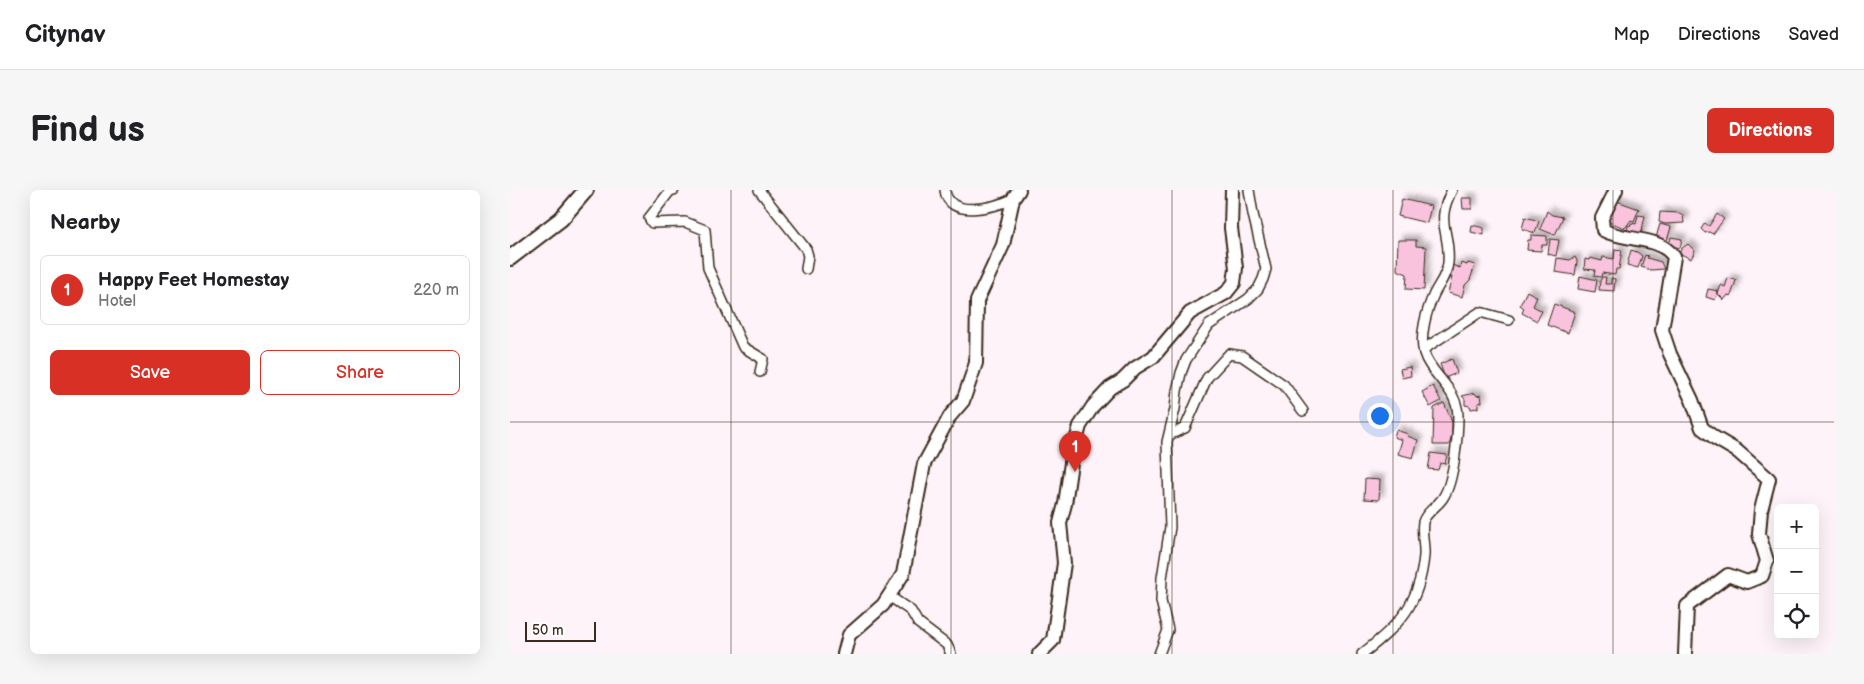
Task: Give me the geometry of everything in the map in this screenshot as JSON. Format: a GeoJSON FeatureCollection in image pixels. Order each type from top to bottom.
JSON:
{"type":"FeatureCollection","features":[{"type":"Feature","properties":{"kind":"main road"},"geometry":{"type":"LineString","coordinates":[[510,258],[561,219],[586,190]]}},
{"type":"Feature","properties":{"kind":"street"},"geometry":{"type":"LineString","coordinates":[[674,190],[670,191],[649,218],[652,223],[685,222],[705,230],[708,268],[743,347],[763,359],[760,372]]}},
{"type":"Feature","properties":{"kind":"street"},"geometry":{"type":"LineString","coordinates":[[759,190],[806,249],[808,256],[806,269]]}},
{"type":"Feature","properties":{"kind":"street"},"geometry":{"type":"LineString","coordinates":[[945,190],[948,202],[954,206],[965,208],[994,206],[1016,194]]}},
{"type":"Feature","properties":{"kind":"street"},"geometry":{"type":"LineString","coordinates":[[1050,654],[1064,564],[1060,523],[1065,504],[1070,464],[1080,426],[1093,406],[1110,388],[1123,380],[1135,368],[1153,357],[1190,313],[1226,292],[1234,284],[1236,268],[1230,228],[1232,190]]}},
{"type":"Feature","properties":{"kind":"street"},"geometry":{"type":"LineString","coordinates":[[1159,654],[1168,630],[1161,601],[1162,578],[1170,527],[1167,458],[1169,435],[1176,409],[1181,372],[1186,360],[1209,326],[1248,299],[1258,289],[1263,279],[1266,269],[1249,190]]}},
{"type":"Feature","properties":{"kind":"street"},"geometry":{"type":"LineString","coordinates":[[1362,654],[1394,628],[1414,600],[1422,571],[1424,553],[1423,523],[1425,516],[1444,496],[1450,482],[1456,448],[1458,413],[1453,398],[1445,383],[1430,364],[1424,349],[1425,318],[1434,295],[1446,273],[1448,263],[1442,216],[1452,190]]}},
{"type":"Feature","properties":{"kind":"street"},"geometry":{"type":"LineString","coordinates":[[1616,190],[1602,218],[1603,230],[1611,235],[1653,243],[1668,248],[1674,257],[1662,330],[1670,354],[1692,400],[1702,428],[1737,451],[1769,479],[1761,510],[1759,534],[1767,561],[1762,576],[1747,582],[1728,575],[1686,606],[1685,654]]}},
{"type":"Feature","properties":{"kind":"street"},"geometry":{"type":"LineString","coordinates":[[844,654],[849,636],[883,605],[903,574],[924,464],[950,416],[963,400],[976,363],[977,301],[1003,245],[1016,194]]}},
{"type":"Feature","properties":{"kind":"street"},"geometry":{"type":"LineString","coordinates":[[1424,349],[1480,312],[1509,320]]}},
{"type":"Feature","properties":{"kind":"street"},"geometry":{"type":"LineString","coordinates":[[1169,435],[1185,428],[1207,378],[1229,354],[1242,356],[1284,385],[1303,410]]}},
{"type":"Feature","properties":{"kind":"street"},"geometry":{"type":"LineString","coordinates":[[889,596],[911,610],[918,623],[948,646],[951,654]]}},
{"type":"Feature","properties":{"kind":"street"},"geometry":{"type":"LineString","coordinates":[[1039,654],[1053,640]]}},
{"type":"Feature","properties":{"kind":"building"},"geometry":{"type":"Polygon","coordinates":[[[1462,198],[1472,198],[1472,209],[1463,209],[1462,198]]]}},
{"type":"Feature","properties":{"kind":"building"},"geometry":{"type":"Polygon","coordinates":[[[1402,199],[1431,206],[1427,223],[1398,216],[1402,199]]]}},
{"type":"Feature","properties":{"kind":"building"},"geometry":{"type":"Polygon","coordinates":[[[1614,200],[1639,209],[1634,221],[1631,220],[1625,228],[1608,222],[1610,217],[1606,216],[1614,200]]]}},
{"type":"Feature","properties":{"kind":"building"},"geometry":{"type":"Polygon","coordinates":[[[1547,211],[1552,215],[1563,217],[1555,235],[1540,229],[1547,211]]]}},
{"type":"Feature","properties":{"kind":"building"},"geometry":{"type":"Polygon","coordinates":[[[1660,212],[1679,213],[1683,215],[1684,223],[1665,224],[1659,222],[1660,212]]]}},
{"type":"Feature","properties":{"kind":"building"},"geometry":{"type":"Polygon","coordinates":[[[1717,214],[1724,219],[1713,234],[1705,233],[1701,229],[1705,223],[1709,226],[1717,214]]]}},
{"type":"Feature","properties":{"kind":"building"},"geometry":{"type":"Polygon","coordinates":[[[1638,215],[1645,216],[1640,239],[1626,236],[1628,225],[1630,226],[1631,223],[1636,224],[1638,215]]]}},
{"type":"Feature","properties":{"kind":"building"},"geometry":{"type":"Polygon","coordinates":[[[1525,217],[1539,221],[1535,233],[1522,229],[1525,217]]]}},
{"type":"Feature","properties":{"kind":"building"},"geometry":{"type":"Polygon","coordinates":[[[1660,224],[1671,227],[1666,244],[1655,241],[1660,224]]]}},
{"type":"Feature","properties":{"kind":"building"},"geometry":{"type":"Polygon","coordinates":[[[1472,225],[1484,228],[1484,235],[1471,232],[1472,225]]]}},
{"type":"Feature","properties":{"kind":"building"},"geometry":{"type":"Polygon","coordinates":[[[1531,235],[1547,236],[1547,245],[1542,245],[1541,251],[1527,250],[1528,240],[1531,240],[1531,235]]]}},
{"type":"Feature","properties":{"kind":"building"},"geometry":{"type":"Polygon","coordinates":[[[1671,237],[1682,239],[1680,248],[1669,245],[1671,237]]]}},
{"type":"Feature","properties":{"kind":"building"},"geometry":{"type":"Polygon","coordinates":[[[1550,239],[1559,240],[1556,256],[1548,254],[1550,239]]]}},
{"type":"Feature","properties":{"kind":"building"},"geometry":{"type":"Polygon","coordinates":[[[1398,240],[1416,240],[1416,246],[1426,247],[1424,290],[1406,289],[1407,274],[1397,270],[1398,240]]]}},
{"type":"Feature","properties":{"kind":"building"},"geometry":{"type":"Polygon","coordinates":[[[1688,244],[1695,251],[1691,259],[1679,253],[1688,244]]]}},
{"type":"Feature","properties":{"kind":"building"},"geometry":{"type":"Polygon","coordinates":[[[1615,249],[1622,250],[1619,269],[1616,269],[1615,275],[1602,273],[1601,277],[1594,276],[1595,270],[1584,269],[1585,259],[1589,260],[1590,258],[1602,261],[1603,257],[1614,259],[1615,249]]]}},
{"type":"Feature","properties":{"kind":"building"},"geometry":{"type":"Polygon","coordinates":[[[1631,250],[1642,256],[1638,268],[1627,265],[1631,250]]]}},
{"type":"Feature","properties":{"kind":"building"},"geometry":{"type":"Polygon","coordinates":[[[1645,255],[1648,256],[1647,258],[1661,262],[1664,269],[1651,270],[1641,267],[1645,255]]]}},
{"type":"Feature","properties":{"kind":"building"},"geometry":{"type":"Polygon","coordinates":[[[1575,257],[1577,261],[1575,275],[1555,272],[1557,258],[1570,260],[1575,257]]]}},
{"type":"Feature","properties":{"kind":"building"},"geometry":{"type":"Polygon","coordinates":[[[1461,263],[1475,265],[1470,280],[1465,285],[1462,297],[1448,293],[1452,277],[1449,276],[1452,265],[1460,268],[1461,263]]]}},
{"type":"Feature","properties":{"kind":"building"},"geometry":{"type":"Polygon","coordinates":[[[1580,276],[1597,280],[1595,292],[1578,289],[1580,276]]]}},
{"type":"Feature","properties":{"kind":"building"},"geometry":{"type":"Polygon","coordinates":[[[1602,277],[1606,277],[1605,284],[1611,284],[1611,278],[1615,279],[1614,291],[1599,290],[1602,277]]]}},
{"type":"Feature","properties":{"kind":"building"},"geometry":{"type":"Polygon","coordinates":[[[1728,278],[1736,280],[1731,296],[1728,295],[1724,300],[1718,294],[1721,285],[1725,287],[1728,278]]]}},
{"type":"Feature","properties":{"kind":"building"},"geometry":{"type":"Polygon","coordinates":[[[1708,289],[1718,291],[1715,300],[1706,297],[1708,289]]]}},
{"type":"Feature","properties":{"kind":"building"},"geometry":{"type":"Polygon","coordinates":[[[1527,291],[1537,297],[1533,306],[1542,311],[1537,321],[1522,313],[1524,308],[1520,305],[1527,291]]]}},
{"type":"Feature","properties":{"kind":"building"},"geometry":{"type":"Polygon","coordinates":[[[1554,304],[1575,312],[1568,333],[1547,325],[1554,304]]]}},
{"type":"Feature","properties":{"kind":"building"},"geometry":{"type":"Polygon","coordinates":[[[1452,359],[1457,373],[1445,378],[1440,364],[1452,359]]]}},
{"type":"Feature","properties":{"kind":"building"},"geometry":{"type":"Polygon","coordinates":[[[1410,367],[1411,376],[1402,378],[1400,369],[1410,367]]]}},
{"type":"Feature","properties":{"kind":"building"},"geometry":{"type":"Polygon","coordinates":[[[1433,386],[1441,401],[1430,407],[1422,392],[1433,386]]]}},
{"type":"Feature","properties":{"kind":"building"},"geometry":{"type":"Polygon","coordinates":[[[1475,393],[1477,396],[1481,395],[1482,402],[1478,403],[1478,408],[1471,409],[1470,406],[1465,405],[1465,399],[1462,396],[1475,393]]]}},
{"type":"Feature","properties":{"kind":"building"},"geometry":{"type":"Polygon","coordinates":[[[1444,403],[1452,422],[1452,436],[1449,445],[1433,445],[1434,408],[1444,403]]]}},
{"type":"Feature","properties":{"kind":"building"},"geometry":{"type":"Polygon","coordinates":[[[1396,430],[1418,440],[1413,458],[1398,454],[1402,440],[1394,437],[1396,430]]]}},
{"type":"Feature","properties":{"kind":"building"},"geometry":{"type":"Polygon","coordinates":[[[1431,453],[1447,455],[1445,464],[1440,463],[1438,470],[1428,469],[1431,453]]]}},
{"type":"Feature","properties":{"kind":"building"},"geometry":{"type":"Polygon","coordinates":[[[1365,479],[1380,480],[1379,500],[1364,499],[1365,479]]]}},
{"type":"Feature","properties":{"kind":"place","name":"Happy Feet Homestay"},"geometry":{"type":"Point","coordinates":[1075,472]}}]}
